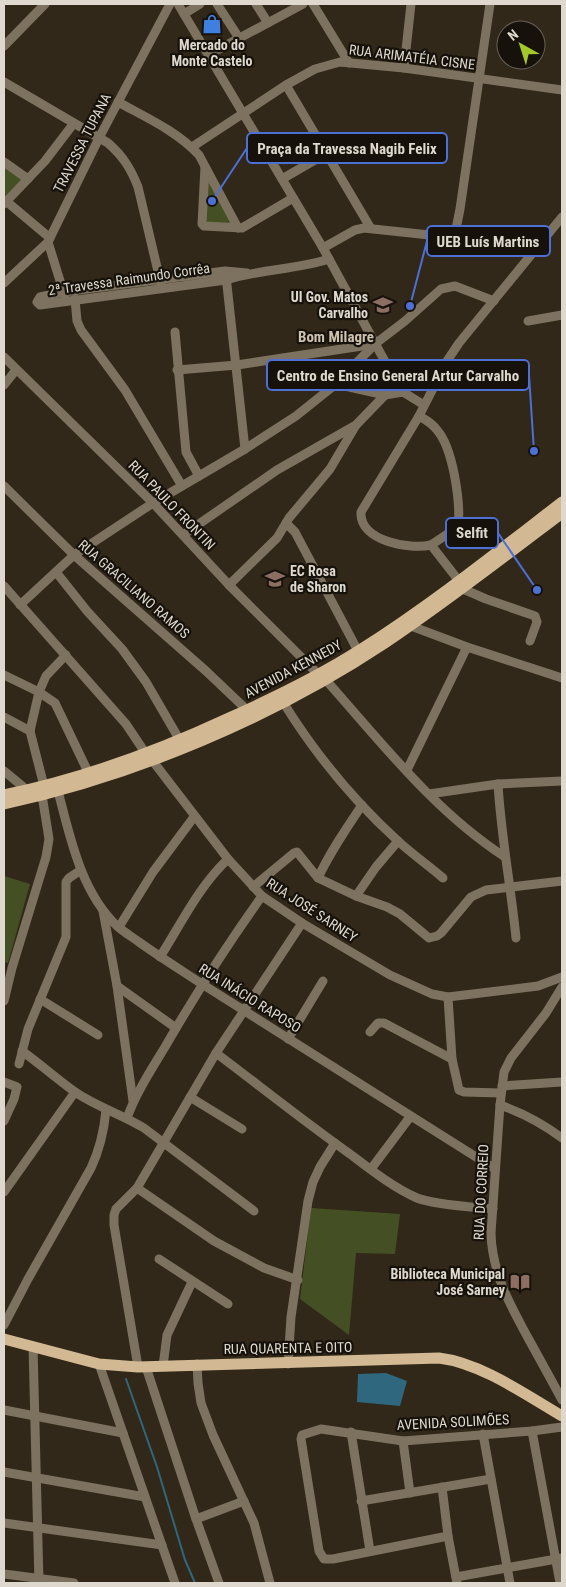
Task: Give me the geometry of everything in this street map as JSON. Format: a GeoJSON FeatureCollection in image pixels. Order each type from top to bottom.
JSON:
{"type":"FeatureCollection","features":[{"type":"Feature","properties":{"kind":"main road","name":"AVENIDA KENNEDY"},"geometry":{"type":"LineString","coordinates":[[182,744],[247,710],[367,655],[411,626],[562,502]]}},
{"type":"Feature","properties":{"kind":"main road","name":"AVENIDA KENNEDY"},"geometry":{"type":"LineString","coordinates":[[4,795],[27,790],[58,791],[98,780],[283,702],[461,585],[562,513]]}},
{"type":"Feature","properties":{"kind":"main road","name":"AVENIDA KENNEDY"},"geometry":{"type":"LineString","coordinates":[[4,804],[88,774],[149,757]]}},
{"type":"Feature","properties":{"kind":"main road","name":"RUA QUARENTA E OITO"},"geometry":{"type":"LineString","coordinates":[[4,1339],[99,1364],[142,1367],[439,1358],[456,1360],[488,1374],[562,1416]]}},
{"type":"Feature","properties":{"kind":"street"},"geometry":{"type":"LineString","coordinates":[[4,46],[45,4]]}},
{"type":"Feature","properties":{"kind":"street","name":"TRAVESSA TUPANA"},"geometry":{"type":"LineString","coordinates":[[4,282],[49,240],[99,138],[170,4]]}},
{"type":"Feature","properties":{"kind":"street"},"geometry":{"type":"LineString","coordinates":[[178,4],[329,259],[403,392],[424,405]]}},
{"type":"Feature","properties":{"kind":"street"},"geometry":{"type":"LineString","coordinates":[[184,14],[200,4]]}},
{"type":"Feature","properties":{"kind":"street"},"geometry":{"type":"LineString","coordinates":[[219,4],[239,38]]}},
{"type":"Feature","properties":{"kind":"street"},"geometry":{"type":"LineString","coordinates":[[256,4],[268,23]]}},
{"type":"Feature","properties":{"kind":"street"},"geometry":{"type":"LineString","coordinates":[[208,54],[303,4]]}},
{"type":"Feature","properties":{"kind":"street"},"geometry":{"type":"LineString","coordinates":[[313,4],[349,63]]}},
{"type":"Feature","properties":{"kind":"street"},"geometry":{"type":"LineString","coordinates":[[404,68],[411,4]]}},
{"type":"Feature","properties":{"kind":"street"},"geometry":{"type":"LineString","coordinates":[[322,248],[354,230],[370,227],[452,237],[456,231],[459,218],[490,4]]}},
{"type":"Feature","properties":{"kind":"street","name":"RUA ARIMATÉIA CISNE"},"geometry":{"type":"LineString","coordinates":[[192,147],[286,85],[340,62],[404,68],[562,90]]}},
{"type":"Feature","properties":{"kind":"street"},"geometry":{"type":"LineString","coordinates":[[4,82],[108,142],[119,153],[132,172],[146,218],[161,284]]}},
{"type":"Feature","properties":{"kind":"street"},"geometry":{"type":"LineString","coordinates":[[286,85],[370,227]]}},
{"type":"Feature","properties":{"kind":"street"},"geometry":{"type":"LineString","coordinates":[[118,102],[157,123],[192,147],[199,155],[238,228]]}},
{"type":"Feature","properties":{"kind":"street"},"geometry":{"type":"LineString","coordinates":[[65,296],[49,240],[5,202],[45,160],[74,123]]}},
{"type":"Feature","properties":{"kind":"street"},"geometry":{"type":"LineString","coordinates":[[282,179],[327,153]]}},
{"type":"Feature","properties":{"kind":"street"},"geometry":{"type":"LineString","coordinates":[[4,162],[28,179]]}},
{"type":"Feature","properties":{"kind":"street"},"geometry":{"type":"LineString","coordinates":[[205,167],[202,225],[238,228],[247,226],[293,198]]}},
{"type":"Feature","properties":{"kind":"street"},"geometry":{"type":"LineString","coordinates":[[419,416],[430,422],[441,435],[452,465],[458,527],[431,545],[425,546],[407,545],[379,539],[367,527],[361,516],[363,506],[419,416],[454,350],[562,217]]}},
{"type":"Feature","properties":{"kind":"street","name":"2ª Travessa Raimundo Corrêa"},"geometry":{"type":"LineString","coordinates":[[65,296],[296,267],[329,259]]}},
{"type":"Feature","properties":{"kind":"street"},"geometry":{"type":"LineString","coordinates":[[226,275],[245,449]]}},
{"type":"Feature","properties":{"kind":"street","name":"2ª Travessa Raimundo Corrêa"},"geometry":{"type":"LineString","coordinates":[[65,296],[75,299],[161,284]]}},
{"type":"Feature","properties":{"kind":"street"},"geometry":{"type":"LineString","coordinates":[[20,604],[74,555],[153,503],[245,449],[296,416],[336,384],[375,344],[405,321],[436,292],[446,287],[455,286],[494,301]]}},
{"type":"Feature","properties":{"kind":"street"},"geometry":{"type":"LineString","coordinates":[[75,299],[77,321],[81,330],[125,390],[182,486]]}},
{"type":"Feature","properties":{"kind":"street"},"geometry":{"type":"LineString","coordinates":[[528,321],[562,315]]}},
{"type":"Feature","properties":{"kind":"street"},"geometry":{"type":"LineString","coordinates":[[175,332],[186,452],[199,476]]}},
{"type":"Feature","properties":{"kind":"street"},"geometry":{"type":"LineString","coordinates":[[177,370],[237,365],[375,344]]}},
{"type":"Feature","properties":{"kind":"street","name":"RUA PAULO FRONTIN"},"geometry":{"type":"LineString","coordinates":[[4,357],[153,503],[229,584],[322,676],[448,813],[480,841],[505,857]]}},
{"type":"Feature","properties":{"kind":"street"},"geometry":{"type":"LineString","coordinates":[[4,384],[16,370]]}},
{"type":"Feature","properties":{"kind":"street"},"geometry":{"type":"LineString","coordinates":[[336,384],[384,395],[403,392]]}},
{"type":"Feature","properties":{"kind":"street"},"geometry":{"type":"LineString","coordinates":[[229,584],[277,538],[286,523],[330,469],[356,425],[384,395]]}},
{"type":"Feature","properties":{"kind":"street"},"geometry":{"type":"LineString","coordinates":[[183,535],[277,470],[356,425]]}},
{"type":"Feature","properties":{"kind":"street","name":"RUA GRACILIANO RAMOS"},"geometry":{"type":"LineString","coordinates":[[4,486],[74,555],[247,710]]}},
{"type":"Feature","properties":{"kind":"street"},"geometry":{"type":"LineString","coordinates":[[286,523],[295,532],[358,651]]}},
{"type":"Feature","properties":{"kind":"street"},"geometry":{"type":"LineString","coordinates":[[431,545],[461,585],[486,599],[535,616],[537,622],[530,641]]}},
{"type":"Feature","properties":{"kind":"street"},"geometry":{"type":"LineString","coordinates":[[56,572],[122,649],[146,682],[182,744]]}},
{"type":"Feature","properties":{"kind":"street","name":"RUA JOSÉ SARNEY"},"geometry":{"type":"LineString","coordinates":[[4,586],[126,724],[194,817],[228,860],[262,896],[302,923],[390,975],[432,994],[448,997]]}},
{"type":"Feature","properties":{"kind":"street"},"geometry":{"type":"LineString","coordinates":[[411,626],[467,647],[562,678]]}},
{"type":"Feature","properties":{"kind":"street"},"geometry":{"type":"LineString","coordinates":[[407,770],[467,647]]}},
{"type":"Feature","properties":{"kind":"street"},"geometry":{"type":"LineString","coordinates":[[4,1001],[8,967],[46,858],[49,839],[43,791],[30,731],[39,692],[52,668],[66,655]]}},
{"type":"Feature","properties":{"kind":"street"},"geometry":{"type":"LineString","coordinates":[[4,675],[50,698],[62,715],[88,774]]}},
{"type":"Feature","properties":{"kind":"street"},"geometry":{"type":"LineString","coordinates":[[283,702],[307,740],[362,805],[398,841],[443,878]]}},
{"type":"Feature","properties":{"kind":"street"},"geometry":{"type":"LineString","coordinates":[[4,717],[30,731]]}},
{"type":"Feature","properties":{"kind":"street"},"geometry":{"type":"LineString","coordinates":[[4,771],[27,790]]}},
{"type":"Feature","properties":{"kind":"street"},"geometry":{"type":"LineString","coordinates":[[429,794],[498,784],[562,781]]}},
{"type":"Feature","properties":{"kind":"street"},"geometry":{"type":"LineString","coordinates":[[498,784],[501,824],[511,886],[516,938]]}},
{"type":"Feature","properties":{"kind":"street","name":"RUA INÁCIO RAPOSO"},"geometry":{"type":"LineString","coordinates":[[58,791],[81,870],[102,908],[119,927],[160,957],[410,1117],[495,1169]]}},
{"type":"Feature","properties":{"kind":"street"},"geometry":{"type":"LineString","coordinates":[[318,878],[340,838],[362,805]]}},
{"type":"Feature","properties":{"kind":"street"},"geometry":{"type":"LineString","coordinates":[[119,927],[153,872],[194,817]]}},
{"type":"Feature","properties":{"kind":"street"},"geometry":{"type":"LineString","coordinates":[[356,896],[376,867],[398,841]]}},
{"type":"Feature","properties":{"kind":"street"},"geometry":{"type":"LineString","coordinates":[[253,887],[296,852],[318,878],[400,914],[429,938],[441,933],[476,893],[511,886],[562,882]]}},
{"type":"Feature","properties":{"kind":"street"},"geometry":{"type":"LineString","coordinates":[[160,957],[211,877],[228,860]]}},
{"type":"Feature","properties":{"kind":"street"},"geometry":{"type":"LineString","coordinates":[[19,1064],[28,1030],[66,937],[66,882],[68,878],[81,870]]}},
{"type":"Feature","properties":{"kind":"street"},"geometry":{"type":"LineString","coordinates":[[127,1118],[133,1101],[202,984],[262,896]]}},
{"type":"Feature","properties":{"kind":"street"},"geometry":{"type":"LineString","coordinates":[[102,908],[117,986],[133,1101]]}},
{"type":"Feature","properties":{"kind":"street"},"geometry":{"type":"LineString","coordinates":[[219,1583],[142,1367],[114,1220],[116,1209],[136,1188],[216,1053],[302,923]]}},
{"type":"Feature","properties":{"kind":"street"},"geometry":{"type":"LineString","coordinates":[[562,977],[538,986],[448,997],[452,1059],[458,1087],[461,1092],[502,1090],[562,1082]]}},
{"type":"Feature","properties":{"kind":"street"},"geometry":{"type":"LineString","coordinates":[[288,1039],[322,981]]}},
{"type":"Feature","properties":{"kind":"street"},"geometry":{"type":"LineString","coordinates":[[117,986],[176,1028]]}},
{"type":"Feature","properties":{"kind":"street","name":"RUA DO CORREIO"},"geometry":{"type":"LineString","coordinates":[[562,987],[546,1013],[511,1058],[504,1072],[495,1169],[491,1250],[499,1281],[507,1300],[562,1400]]}},
{"type":"Feature","properties":{"kind":"street"},"geometry":{"type":"LineString","coordinates":[[40,999],[98,1035]]}},
{"type":"Feature","properties":{"kind":"street"},"geometry":{"type":"LineString","coordinates":[[370,1032],[378,1023],[384,1023],[452,1059]]}},
{"type":"Feature","properties":{"kind":"street"},"geometry":{"type":"LineString","coordinates":[[22,1051],[75,1092],[106,1110],[127,1118],[164,1143],[254,1211]]}},
{"type":"Feature","properties":{"kind":"street"},"geometry":{"type":"LineString","coordinates":[[216,1053],[371,1170],[419,1198],[493,1209]]}},
{"type":"Feature","properties":{"kind":"street"},"geometry":{"type":"LineString","coordinates":[[4,1082],[17,1087],[4,1122]]}},
{"type":"Feature","properties":{"kind":"street"},"geometry":{"type":"LineString","coordinates":[[4,1192],[75,1092]]}},
{"type":"Feature","properties":{"kind":"street"},"geometry":{"type":"LineString","coordinates":[[190,1097],[242,1129]]}},
{"type":"Feature","properties":{"kind":"street"},"geometry":{"type":"LineString","coordinates":[[500,1105],[530,1116],[562,1138]]}},
{"type":"Feature","properties":{"kind":"street"},"geometry":{"type":"LineString","coordinates":[[4,1325],[99,1152],[106,1110]]}},
{"type":"Feature","properties":{"kind":"street"},"geometry":{"type":"LineString","coordinates":[[371,1170],[410,1117]]}},
{"type":"Feature","properties":{"kind":"street"},"geometry":{"type":"LineString","coordinates":[[288,1364],[291,1317],[298,1280],[308,1201],[313,1182],[320,1167],[335,1144]]}},
{"type":"Feature","properties":{"kind":"street"},"geometry":{"type":"LineString","coordinates":[[136,1188],[223,1246],[264,1268],[298,1280]]}},
{"type":"Feature","properties":{"kind":"street"},"geometry":{"type":"LineString","coordinates":[[159,1259],[228,1304]]}},
{"type":"Feature","properties":{"kind":"street"},"geometry":{"type":"LineString","coordinates":[[163,1366],[167,1335],[192,1282]]}},
{"type":"Feature","properties":{"kind":"street"},"geometry":{"type":"LineString","coordinates":[[33,1346],[39,1581]]}},
{"type":"Feature","properties":{"kind":"street"},"geometry":{"type":"LineString","coordinates":[[99,1364],[175,1583]]}},
{"type":"Feature","properties":{"kind":"street"},"geometry":{"type":"LineString","coordinates":[[197,1364],[201,1403],[213,1435],[256,1530],[270,1583]]}},
{"type":"Feature","properties":{"kind":"street"},"geometry":{"type":"LineString","coordinates":[[4,1410],[123,1433]]}},
{"type":"Feature","properties":{"kind":"street","name":"AVENIDA SOLIMÕES"},"geometry":{"type":"LineString","coordinates":[[448,1536],[333,1559],[326,1560],[321,1558],[301,1439],[302,1435],[321,1429],[403,1441],[532,1431],[562,1426]]}},
{"type":"Feature","properties":{"kind":"street"},"geometry":{"type":"LineString","coordinates":[[532,1431],[559,1559],[560,1583]]}},
{"type":"Feature","properties":{"kind":"street"},"geometry":{"type":"LineString","coordinates":[[351,1432],[370,1551]]}},
{"type":"Feature","properties":{"kind":"street"},"geometry":{"type":"LineString","coordinates":[[483,1434],[510,1583]]}},
{"type":"Feature","properties":{"kind":"street"},"geometry":{"type":"LineString","coordinates":[[403,1441],[410,1492]]}},
{"type":"Feature","properties":{"kind":"street"},"geometry":{"type":"LineString","coordinates":[[4,1472],[146,1497]]}},
{"type":"Feature","properties":{"kind":"street"},"geometry":{"type":"LineString","coordinates":[[362,1500],[491,1479]]}},
{"type":"Feature","properties":{"kind":"street"},"geometry":{"type":"LineString","coordinates":[[442,1487],[456,1580],[507,1568],[559,1559]]}},
{"type":"Feature","properties":{"kind":"street"},"geometry":{"type":"LineString","coordinates":[[196,1519],[244,1501]]}},
{"type":"Feature","properties":{"kind":"street"},"geometry":{"type":"LineString","coordinates":[[4,1523],[162,1545]]}},
{"type":"Feature","properties":{"kind":"street"},"geometry":{"type":"LineString","coordinates":[[4,1574],[39,1581],[74,1583]]}},
{"type":"Feature","properties":{"kind":"green space"},"geometry":{"type":"Polygon","coordinates":[[[4,164],[24,178],[4,201],[4,164]]]}},
{"type":"Feature","properties":{"kind":"green space"},"geometry":{"type":"Polygon","coordinates":[[[207,176],[232,225],[203,225],[207,176]]]}},
{"type":"Feature","properties":{"kind":"green space"},"geometry":{"type":"Polygon","coordinates":[[[4,876],[30,884],[8,963],[4,962],[4,876]]]}},
{"type":"Feature","properties":{"kind":"green space"},"geometry":{"type":"Polygon","coordinates":[[[311,1208],[400,1214],[395,1254],[356,1253],[349,1335],[300,1299],[311,1208]]]}},
{"type":"Feature","properties":{"kind":"water"},"geometry":{"type":"Polygon","coordinates":[[[386,1373],[407,1381],[400,1406],[357,1402],[358,1374],[386,1373]]]}},
{"type":"Feature","properties":{"kind":"waterway"},"geometry":{"type":"LineString","coordinates":[[126,1379],[157,1467],[185,1560],[195,1583]]}},
{"type":"Feature","properties":{"kind":"place","name":"Mercado do Monte Castelo"},"geometry":{"type":"Point","coordinates":[212,24]}},
{"type":"Feature","properties":{"kind":"place","name":"Praça da Travessa Nagib Felix"},"geometry":{"type":"Point","coordinates":[212,201]}},
{"type":"Feature","properties":{"kind":"place","name":"UI Gov. Matos Carvalho"},"geometry":{"type":"Point","coordinates":[383,305]}},
{"type":"Feature","properties":{"kind":"place","name":"UEB Luís Martins"},"geometry":{"type":"Point","coordinates":[410,306]}},
{"type":"Feature","properties":{"kind":"place","name":"Centro de Ensino General Artur Carvalho"},"geometry":{"type":"Point","coordinates":[534,451]}},
{"type":"Feature","properties":{"kind":"place","name":"EC Rosa de Sharon"},"geometry":{"type":"Point","coordinates":[275,579]}},
{"type":"Feature","properties":{"kind":"place","name":"Selfit"},"geometry":{"type":"Point","coordinates":[537,590]}},
{"type":"Feature","properties":{"kind":"place","name":"Biblioteca Municipal José Sarney"},"geometry":{"type":"Point","coordinates":[520,1282]}},
{"type":"Feature","properties":{"kind":"district","name":"Bom Milagre"},"geometry":{"type":"Point","coordinates":[336,337]}}]}
